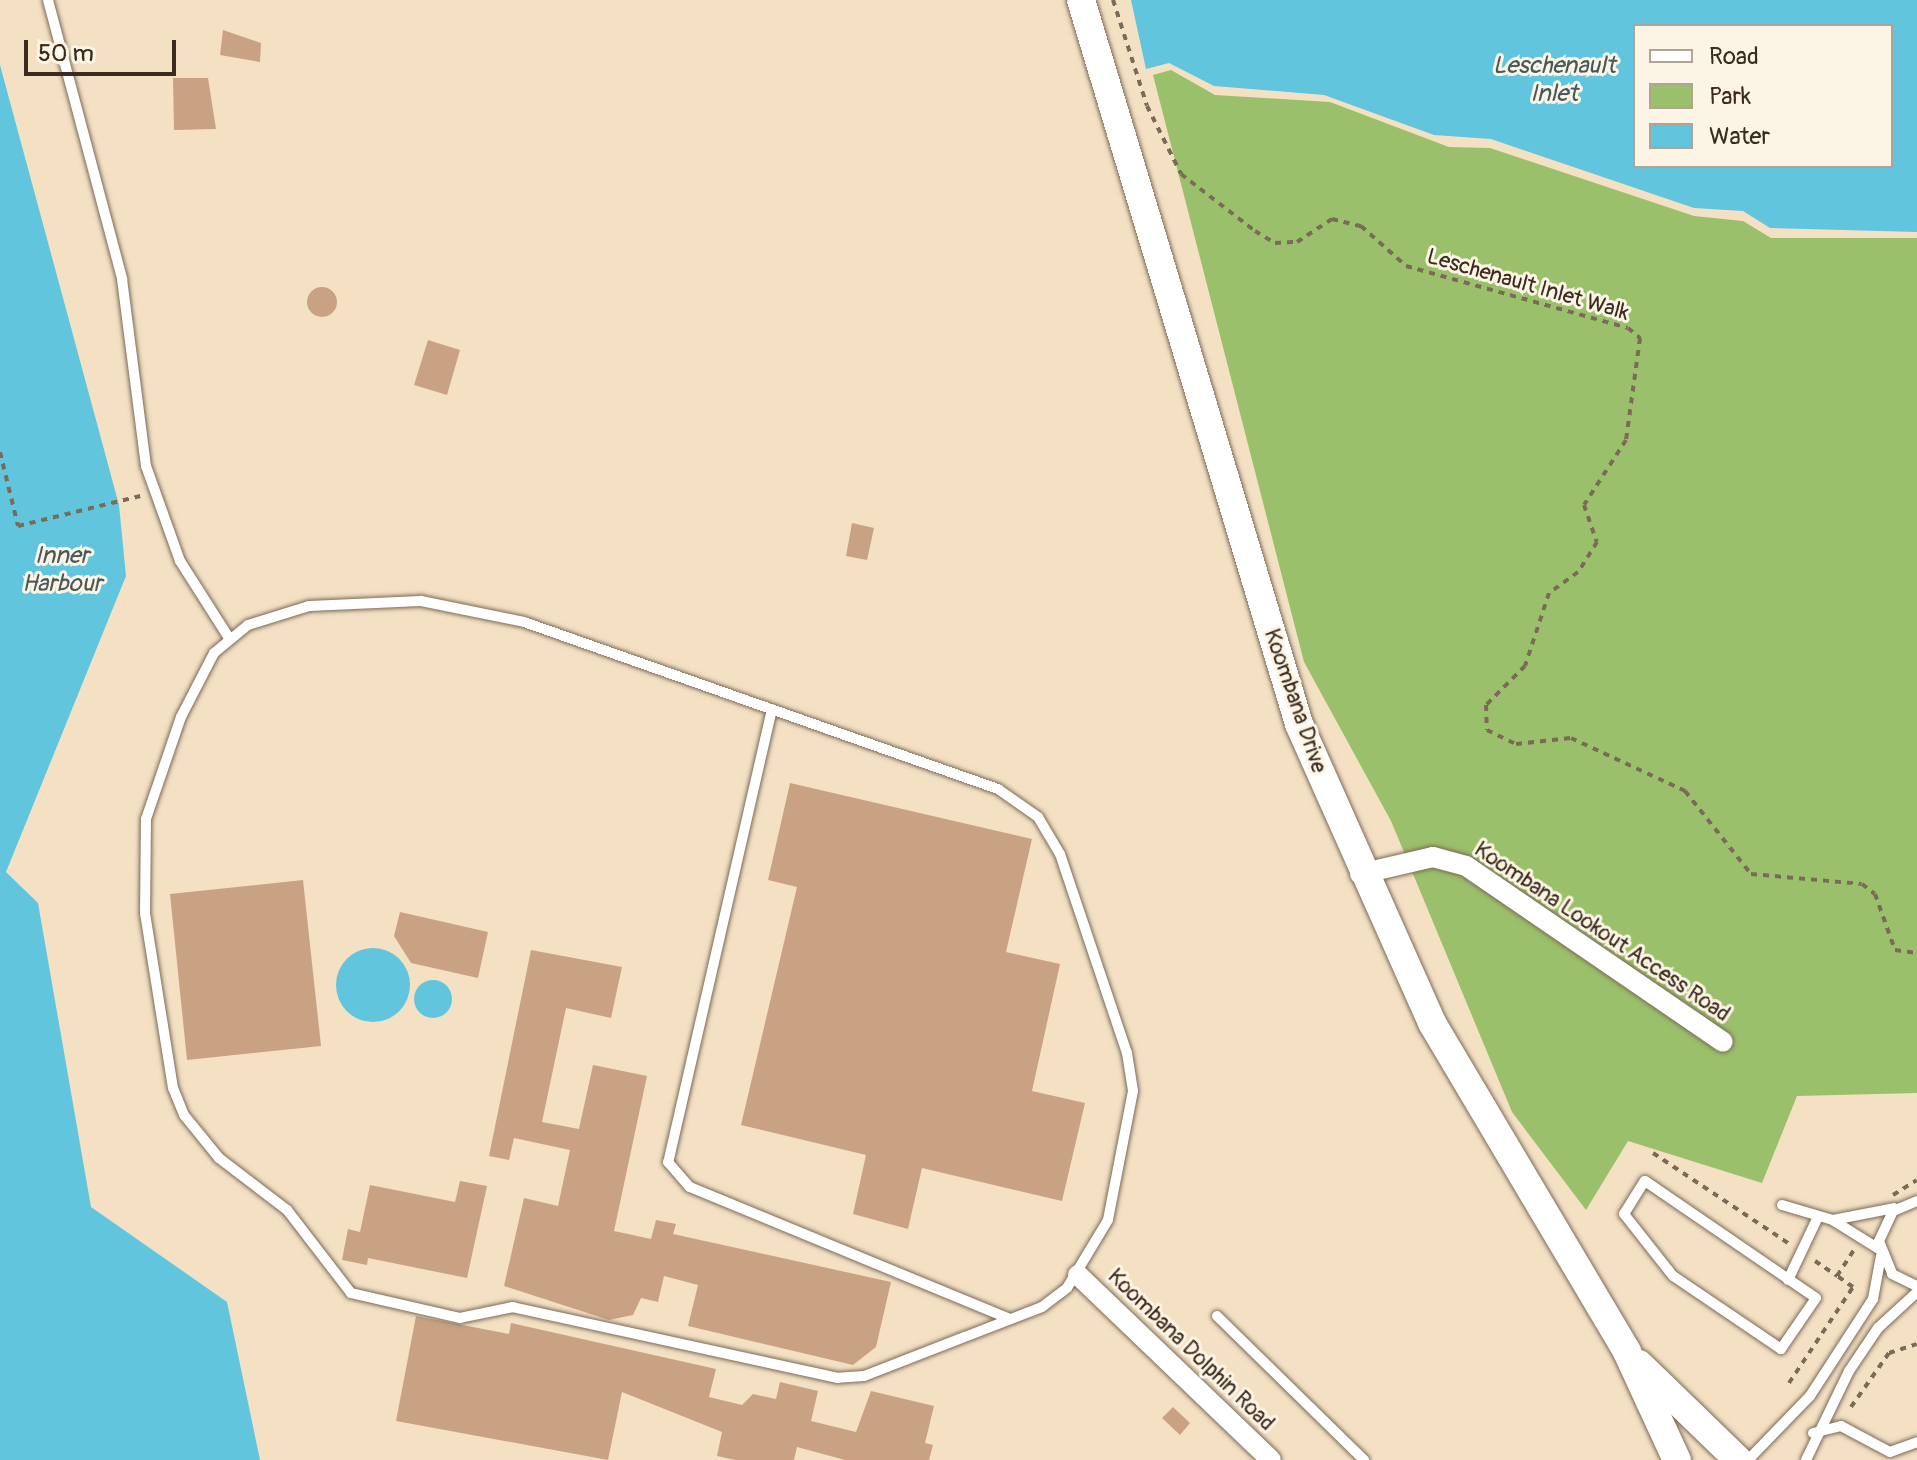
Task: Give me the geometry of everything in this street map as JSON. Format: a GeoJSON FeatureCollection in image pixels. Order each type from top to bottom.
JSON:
{"type":"FeatureCollection","features":[{"type":"Feature","properties":{"kind":"main road","name":"Koombana Drive"},"geometry":{"type":"LineString","coordinates":[[1081,0],[1299,724],[1360,874],[1497,1141],[1627,1352],[1677,1460]]}},
{"type":"Feature","properties":{"kind":"main road","name":"Koombana Drive"},"geometry":{"type":"LineString","coordinates":[[1627,1352],[1738,1460]]}},
{"type":"Feature","properties":{"kind":"street","name":"Koombana Lookout Access Road"},"geometry":{"type":"LineString","coordinates":[[1360,874],[1433,857],[1466,866],[1723,1042]]}},
{"type":"Feature","properties":{"kind":"street","name":"Koombana Dolphin Road"},"geometry":{"type":"LineString","coordinates":[[1078,1275],[1271,1460]]}},
{"type":"Feature","properties":{"kind":"lane"},"geometry":{"type":"LineString","coordinates":[[48,0],[122,279],[146,466],[180,561],[229,638]]}},
{"type":"Feature","properties":{"kind":"lane"},"geometry":{"type":"LineString","coordinates":[[421,601],[471,607],[772,709],[998,789],[1050,833],[1127,1053],[1133,1091],[1108,1220],[1078,1275],[1053,1300],[1010,1319],[864,1376],[838,1378],[513,1307],[460,1318],[351,1293],[287,1210],[219,1158],[184,1115],[165,1058],[145,913],[146,819],[195,685],[229,638],[276,613],[309,606],[421,601]]}},
{"type":"Feature","properties":{"kind":"lane"},"geometry":{"type":"LineString","coordinates":[[772,709],[668,1162],[690,1187],[1010,1319]]}},
{"type":"Feature","properties":{"kind":"lane"},"geometry":{"type":"LineString","coordinates":[[1645,1181],[1788,1280],[1816,1298],[1781,1349],[1673,1276],[1624,1214],[1645,1181]]}},
{"type":"Feature","properties":{"kind":"lane"},"geometry":{"type":"LineString","coordinates":[[1782,1205],[1817,1219],[1833,1220],[1917,1201]]}},
{"type":"Feature","properties":{"kind":"lane"},"geometry":{"type":"LineString","coordinates":[[1748,1460],[1773,1442],[1818,1384],[1873,1299],[1883,1225],[1900,1206]]}},
{"type":"Feature","properties":{"kind":"lane"},"geometry":{"type":"LineString","coordinates":[[1788,1280],[1817,1219]]}},
{"type":"Feature","properties":{"kind":"lane"},"geometry":{"type":"LineString","coordinates":[[1806,1460],[1813,1433],[1878,1328],[1917,1289],[1897,1279],[1880,1253],[1833,1220]]}},
{"type":"Feature","properties":{"kind":"lane"},"geometry":{"type":"LineString","coordinates":[[1217,1316],[1364,1460]]}},
{"type":"Feature","properties":{"kind":"lane"},"geometry":{"type":"LineString","coordinates":[[1813,1433],[1841,1426],[1890,1452],[1917,1442]]}},
{"type":"Feature","properties":{"kind":"path","name":"Leschenault Inlet Walk"},"geometry":{"type":"LineString","coordinates":[[1113,0],[1147,106],[1181,174],[1255,231],[1275,243],[1297,242],[1332,219],[1361,226],[1406,266],[1628,328],[1640,338],[1626,440],[1584,505],[1597,542],[1578,572],[1549,593],[1525,666],[1486,705],[1487,730],[1516,744],[1571,738],[1685,791],[1751,874],[1862,884],[1875,894],[1895,950],[1917,953]]}},
{"type":"Feature","properties":{"kind":"path"},"geometry":{"type":"LineString","coordinates":[[0,452],[15,513],[22,525],[134,498]]}},
{"type":"Feature","properties":{"kind":"path"},"geometry":{"type":"LineString","coordinates":[[1653,1153],[1793,1247]]}},
{"type":"Feature","properties":{"kind":"path"},"geometry":{"type":"LineString","coordinates":[[1883,1197],[1917,1180]]}},
{"type":"Feature","properties":{"kind":"path"},"geometry":{"type":"LineString","coordinates":[[1837,1276],[1858,1243]]}},
{"type":"Feature","properties":{"kind":"path"},"geometry":{"type":"LineString","coordinates":[[1789,1383],[1853,1287],[1815,1261]]}},
{"type":"Feature","properties":{"kind":"path"},"geometry":{"type":"LineString","coordinates":[[1851,1407],[1895,1348],[1917,1344]]}},
{"type":"Feature","properties":{"kind":"green space"},"geometry":{"type":"Polygon","coordinates":[[[1171,70],[1215,95],[1330,102],[1449,147],[1490,148],[1694,216],[1743,221],[1771,238],[1917,238],[1917,1093],[1797,1096],[1762,1183],[1628,1141],[1586,1210],[1512,1112],[1391,821],[1304,662],[1153,75],[1171,70]]]}},
{"type":"Feature","properties":{"kind":"water","name":"Leschenault Inlet"},"geometry":{"type":"Polygon","coordinates":[[[1131,0],[1917,0],[1917,232],[1770,228],[1743,211],[1694,208],[1491,139],[1434,135],[1324,95],[1214,86],[1169,63],[1146,69],[1131,0]]]}},
{"type":"Feature","properties":{"kind":"water","name":"Inner Harbour"},"geometry":{"type":"Polygon","coordinates":[[[0,65],[119,505],[126,576],[6,872],[38,903],[91,1207],[227,1302],[260,1460],[0,1460],[0,65]]]}},
{"type":"Feature","properties":{"kind":"water"},"geometry":{"type":"Polygon","coordinates":[[[380,948],[400,958],[408,971],[408,999],[400,1012],[387,1020],[366,1022],[346,1012],[338,999],[336,978],[346,958],[359,950],[380,948]]]}},
{"type":"Feature","properties":{"kind":"water"},"geometry":{"type":"Polygon","coordinates":[[[433,980],[446,986],[452,999],[446,1012],[433,1018],[420,1012],[414,999],[420,986],[433,980]]]}},
{"type":"Feature","properties":{"kind":"building"},"geometry":{"type":"Polygon","coordinates":[[[223,30],[261,43],[260,62],[220,55],[223,30]]]}},
{"type":"Feature","properties":{"kind":"building"},"geometry":{"type":"Polygon","coordinates":[[[173,78],[208,78],[216,129],[174,130],[173,78]]]}},
{"type":"Feature","properties":{"kind":"building"},"geometry":{"type":"Polygon","coordinates":[[[322,287],[333,291],[337,302],[333,313],[322,317],[311,313],[307,302],[311,291],[322,287]]]}},
{"type":"Feature","properties":{"kind":"building"},"geometry":{"type":"Polygon","coordinates":[[[428,340],[460,350],[447,395],[414,385],[428,340]]]}},
{"type":"Feature","properties":{"kind":"building"},"geometry":{"type":"Polygon","coordinates":[[[852,523],[874,528],[867,560],[846,556],[852,523]]]}},
{"type":"Feature","properties":{"kind":"building"},"geometry":{"type":"Polygon","coordinates":[[[790,783],[1032,839],[1006,952],[1060,964],[1032,1091],[1085,1103],[1062,1201],[922,1168],[908,1229],[853,1214],[866,1155],[741,1125],[797,887],[768,880],[790,783]]]}},
{"type":"Feature","properties":{"kind":"building"},"geometry":{"type":"Polygon","coordinates":[[[303,880],[321,1046],[187,1060],[170,894],[303,880]]]}},
{"type":"Feature","properties":{"kind":"building"},"geometry":{"type":"Polygon","coordinates":[[[400,912],[488,932],[478,978],[411,963],[394,936],[400,912]]]}},
{"type":"Feature","properties":{"kind":"building"},"geometry":{"type":"Polygon","coordinates":[[[531,950],[622,967],[611,1018],[566,1008],[542,1122],[579,1129],[593,1065],[647,1076],[614,1231],[651,1239],[656,1220],[676,1224],[673,1234],[891,1282],[876,1347],[853,1365],[688,1326],[698,1285],[664,1276],[658,1302],[641,1298],[633,1315],[609,1320],[504,1286],[524,1198],[558,1206],[570,1150],[514,1138],[509,1160],[489,1156],[531,950]]]}},
{"type":"Feature","properties":{"kind":"building"},"geometry":{"type":"Polygon","coordinates":[[[460,1181],[487,1186],[467,1278],[368,1258],[367,1265],[342,1260],[348,1229],[360,1232],[370,1185],[455,1202],[460,1181]]]}},
{"type":"Feature","properties":{"kind":"building"},"geometry":{"type":"Polygon","coordinates":[[[416,1316],[509,1334],[511,1323],[716,1369],[709,1397],[742,1405],[753,1394],[776,1399],[780,1382],[818,1391],[811,1421],[856,1432],[871,1391],[934,1406],[925,1443],[933,1445],[929,1460],[845,1460],[797,1447],[794,1460],[735,1460],[717,1456],[722,1432],[622,1392],[608,1460],[396,1421],[416,1316]]]}},
{"type":"Feature","properties":{"kind":"building"},"geometry":{"type":"Polygon","coordinates":[[[1173,1407],[1190,1423],[1180,1435],[1162,1418],[1173,1407]]]}}]}
